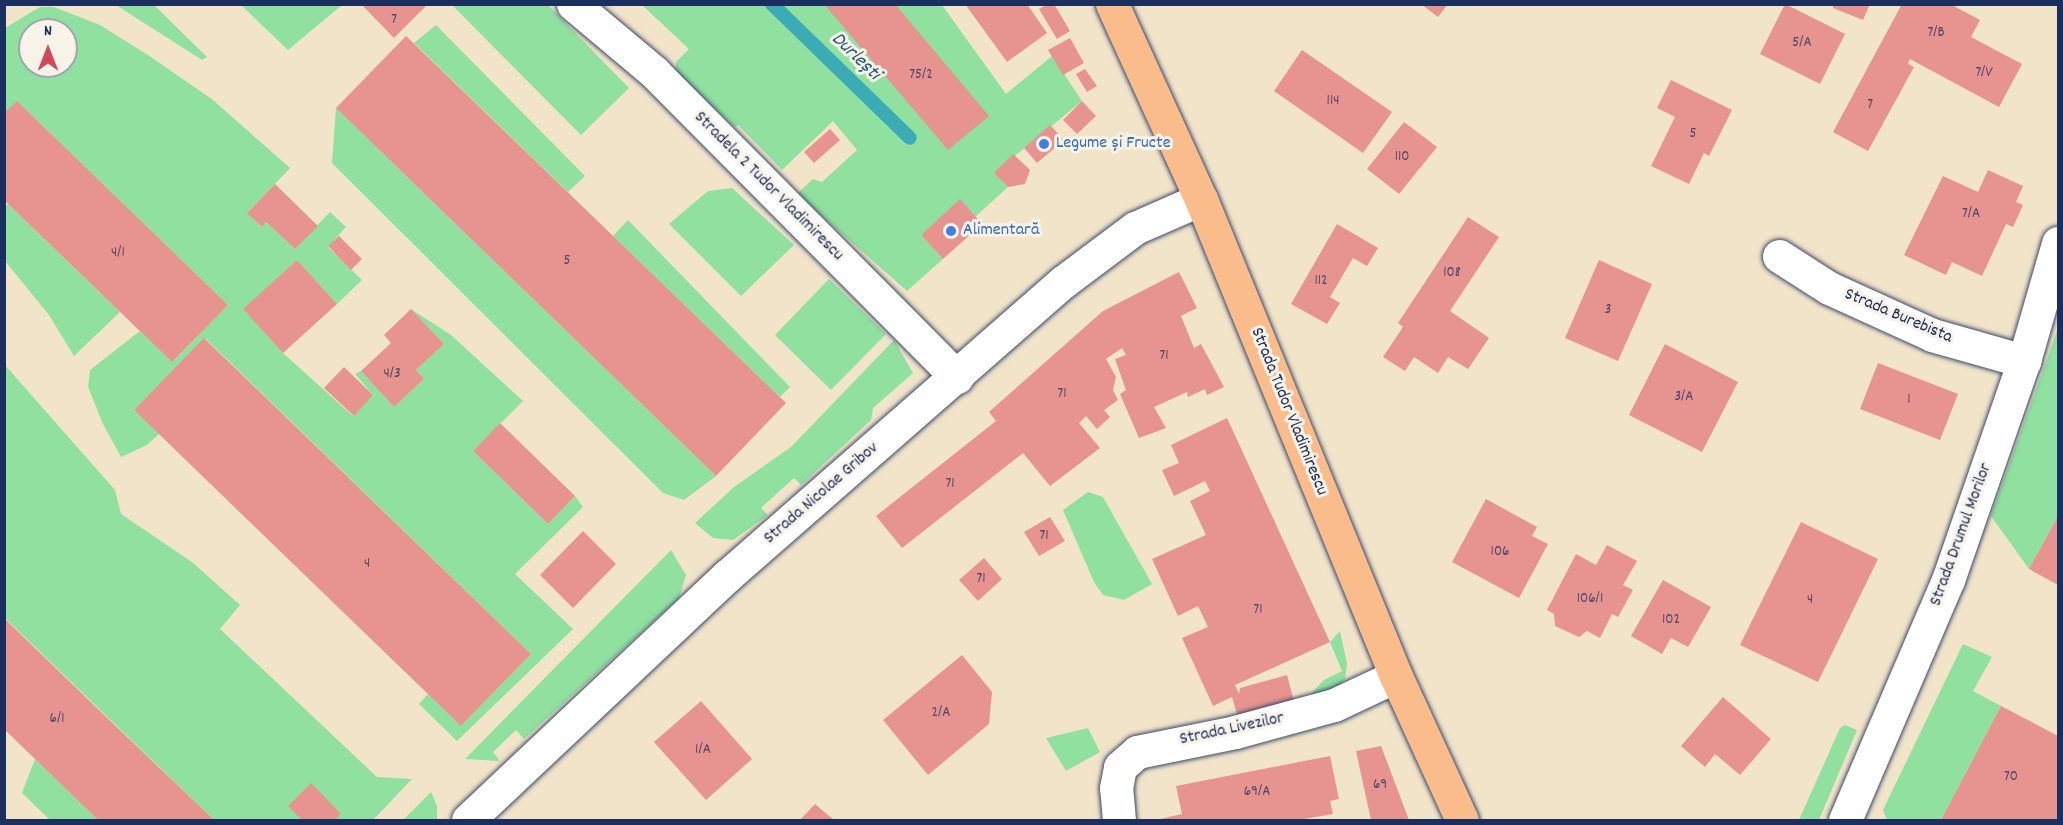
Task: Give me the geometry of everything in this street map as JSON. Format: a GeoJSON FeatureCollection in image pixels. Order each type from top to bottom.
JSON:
{"type":"FeatureCollection","features":[{"type":"Feature","properties":{"kind":"main road","name":"Strada Tudor Vladimirescu"},"geometry":{"type":"LineString","coordinates":[[1112,4],[1201,200],[1396,676],[1462,820]]}},
{"type":"Feature","properties":{"kind":"street","name":"Stradela 2 Tudor Vladimirescu"},"geometry":{"type":"LineString","coordinates":[[573,4],[654,72],[957,377]]}},
{"type":"Feature","properties":{"kind":"street","name":"Strada Nicolae Gribov"},"geometry":{"type":"LineString","coordinates":[[468,820],[727,576],[1063,282],[1135,228],[1201,200]]}},
{"type":"Feature","properties":{"kind":"street","name":"Strada Drumul Morilor"},"geometry":{"type":"LineString","coordinates":[[1845,820],[1948,580],[2024,361],[2058,243]]}},
{"type":"Feature","properties":{"kind":"street","name":"Strada Burebista"},"geometry":{"type":"LineString","coordinates":[[1779,256],[1829,288],[1932,335],[2024,361]]}},
{"type":"Feature","properties":{"kind":"street","name":"Strada Livezilor"},"geometry":{"type":"LineString","coordinates":[[1119,820],[1116,788],[1120,767],[1137,752],[1325,708],[1396,676]]}},
{"type":"Feature","properties":{"kind":"green space"},"geometry":{"type":"Polygon","coordinates":[[[116,5],[154,5],[207,57],[202,60],[116,5]]]}},
{"type":"Feature","properties":{"kind":"green space"},"geometry":{"type":"Polygon","coordinates":[[[241,5],[342,5],[288,50],[241,5]]]}},
{"type":"Feature","properties":{"kind":"green space"},"geometry":{"type":"Polygon","coordinates":[[[452,5],[548,5],[629,88],[581,135],[452,5]]]}},
{"type":"Feature","properties":{"kind":"green space"},"geometry":{"type":"Polygon","coordinates":[[[642,5],[942,5],[1006,94],[1052,56],[1082,101],[994,173],[1008,187],[975,217],[960,200],[921,235],[943,259],[907,291],[797,194],[813,179],[822,182],[857,150],[833,121],[782,170],[738,125],[735,127],[675,73],[676,62],[689,49],[642,5]]]}},
{"type":"Feature","properties":{"kind":"green space"},"geometry":{"type":"Polygon","coordinates":[[[40,7],[54,7],[100,25],[213,100],[290,168],[248,212],[261,227],[266,222],[295,249],[330,212],[346,227],[328,247],[362,280],[337,304],[297,260],[244,309],[283,353],[353,416],[373,395],[355,374],[361,371],[394,407],[424,379],[416,370],[444,344],[411,309],[451,335],[523,401],[473,451],[548,524],[575,496],[583,507],[515,574],[573,629],[457,741],[419,704],[428,694],[461,726],[531,654],[205,338],[134,410],[159,434],[147,445],[121,457],[103,424],[88,387],[90,370],[140,331],[172,362],[228,305],[17,101],[5,113],[5,28],[18,20],[18,78],[78,78],[78,18],[22,18],[40,7]]]}},
{"type":"Feature","properties":{"kind":"green space"},"geometry":{"type":"Polygon","coordinates":[[[436,25],[585,176],[568,192],[414,43],[436,25]]]}},
{"type":"Feature","properties":{"kind":"green space"},"geometry":{"type":"Polygon","coordinates":[[[336,108],[716,476],[684,500],[663,493],[332,163],[336,108]]]}},
{"type":"Feature","properties":{"kind":"green space"},"geometry":{"type":"Polygon","coordinates":[[[732,188],[794,245],[741,296],[669,224],[708,191],[732,188]]]}},
{"type":"Feature","properties":{"kind":"green space"},"geometry":{"type":"Polygon","coordinates":[[[8,204],[120,312],[74,356],[49,315],[5,261],[5,207],[8,204]]]}},
{"type":"Feature","properties":{"kind":"green space"},"geometry":{"type":"Polygon","coordinates":[[[628,220],[790,387],[780,397],[613,236],[628,220]]]}},
{"type":"Feature","properties":{"kind":"green space"},"geometry":{"type":"Polygon","coordinates":[[[829,279],[886,334],[831,390],[775,335],[829,279]]]}},
{"type":"Feature","properties":{"kind":"green space"},"geometry":{"type":"Polygon","coordinates":[[[2058,328],[2058,516],[2029,569],[1991,516],[2058,328]]]}},
{"type":"Feature","properties":{"kind":"green space"},"geometry":{"type":"Polygon","coordinates":[[[894,340],[913,373],[873,408],[871,420],[801,485],[794,478],[761,508],[768,515],[733,540],[713,538],[695,523],[734,487],[791,447],[894,340]]]}},
{"type":"Feature","properties":{"kind":"green space"},"geometry":{"type":"Polygon","coordinates":[[[4,364],[115,490],[121,514],[192,562],[240,605],[220,629],[377,777],[412,779],[373,820],[214,820],[5,618],[4,364]]]}},
{"type":"Feature","properties":{"kind":"green space"},"geometry":{"type":"Polygon","coordinates":[[[1088,492],[1103,497],[1152,584],[1124,600],[1103,595],[1094,582],[1063,510],[1088,492]]]}},
{"type":"Feature","properties":{"kind":"green space"},"geometry":{"type":"Polygon","coordinates":[[[671,550],[686,575],[679,598],[524,739],[516,730],[493,752],[500,761],[465,759],[671,550]]]}},
{"type":"Feature","properties":{"kind":"green space"},"geometry":{"type":"Polygon","coordinates":[[[1340,631],[1347,664],[1345,679],[1326,698],[1310,695],[1324,680],[1342,671],[1330,642],[1340,631]]]}},
{"type":"Feature","properties":{"kind":"green space"},"geometry":{"type":"Polygon","coordinates":[[[1963,644],[1992,657],[1973,691],[2001,706],[1941,820],[1887,820],[1883,810],[1963,644]]]}},
{"type":"Feature","properties":{"kind":"green space"},"geometry":{"type":"Polygon","coordinates":[[[1845,725],[1857,730],[1819,820],[1799,820],[1840,728],[1845,725]]]}},
{"type":"Feature","properties":{"kind":"green space"},"geometry":{"type":"Polygon","coordinates":[[[1088,728],[1100,752],[1066,771],[1046,738],[1088,728]]]}},
{"type":"Feature","properties":{"kind":"green space"},"geometry":{"type":"Polygon","coordinates":[[[35,759],[98,820],[50,820],[22,793],[35,759]]]}},
{"type":"Feature","properties":{"kind":"green space"},"geometry":{"type":"Polygon","coordinates":[[[431,792],[437,806],[437,820],[403,820],[431,792]]]}},
{"type":"Feature","properties":{"kind":"building"},"geometry":{"type":"Polygon","coordinates":[[[361,4],[428,4],[394,38],[361,4]]]}},
{"type":"Feature","properties":{"kind":"building"},"geometry":{"type":"Polygon","coordinates":[[[824,4],[895,4],[989,116],[948,150],[824,4]]]}},
{"type":"Feature","properties":{"kind":"building"},"geometry":{"type":"Polygon","coordinates":[[[965,4],[1027,4],[1047,33],[1007,62],[965,4]]]}},
{"type":"Feature","properties":{"kind":"building"},"geometry":{"type":"Polygon","coordinates":[[[1048,4],[1054,4],[1070,31],[1057,39],[1039,9],[1048,4]]]}},
{"type":"Feature","properties":{"kind":"building"},"geometry":{"type":"Polygon","coordinates":[[[1421,4],[1448,4],[1438,17],[1421,4]]]}},
{"type":"Feature","properties":{"kind":"building"},"geometry":{"type":"Polygon","coordinates":[[[1785,4],[1845,34],[1820,84],[1760,54],[1785,4]]]}},
{"type":"Feature","properties":{"kind":"building"},"geometry":{"type":"Polygon","coordinates":[[[1834,4],[1870,4],[1863,20],[1833,8],[1834,4]]]}},
{"type":"Feature","properties":{"kind":"building"},"geometry":{"type":"Polygon","coordinates":[[[1902,4],[1950,4],[1980,20],[1971,37],[2022,64],[1999,107],[1910,59],[1908,64],[1914,67],[1868,151],[1833,132],[1902,4]]]}},
{"type":"Feature","properties":{"kind":"building"},"geometry":{"type":"Polygon","coordinates":[[[406,36],[786,403],[716,476],[336,108],[406,36]]]}},
{"type":"Feature","properties":{"kind":"building"},"geometry":{"type":"Polygon","coordinates":[[[1070,38],[1084,63],[1063,75],[1048,50],[1070,38]]]}},
{"type":"Feature","properties":{"kind":"building"},"geometry":{"type":"Polygon","coordinates":[[[1302,50],[1392,112],[1363,153],[1274,91],[1302,50]]]}},
{"type":"Feature","properties":{"kind":"building"},"geometry":{"type":"Polygon","coordinates":[[[1085,69],[1097,86],[1087,92],[1076,74],[1085,69]]]}},
{"type":"Feature","properties":{"kind":"building"},"geometry":{"type":"Polygon","coordinates":[[[1671,80],[1732,110],[1709,156],[1704,153],[1689,184],[1651,166],[1675,117],[1657,108],[1671,80]]]}},
{"type":"Feature","properties":{"kind":"building"},"geometry":{"type":"Polygon","coordinates":[[[17,101],[228,305],[172,362],[4,200],[4,113],[17,101]]]}},
{"type":"Feature","properties":{"kind":"building"},"geometry":{"type":"Polygon","coordinates":[[[1082,101],[1096,116],[1077,134],[1063,120],[1082,101]]]}},
{"type":"Feature","properties":{"kind":"building"},"geometry":{"type":"Polygon","coordinates":[[[1404,122],[1437,147],[1399,194],[1367,169],[1404,122]]]}},
{"type":"Feature","properties":{"kind":"building"},"geometry":{"type":"Polygon","coordinates":[[[1050,125],[1064,140],[1037,163],[1024,148],[1050,125]]]}},
{"type":"Feature","properties":{"kind":"building"},"geometry":{"type":"Polygon","coordinates":[[[830,129],[840,140],[814,163],[804,152],[830,129]]]}},
{"type":"Feature","properties":{"kind":"building"},"geometry":{"type":"Polygon","coordinates":[[[1013,154],[1030,170],[1025,184],[1008,187],[994,173],[1013,154]]]}},
{"type":"Feature","properties":{"kind":"building"},"geometry":{"type":"Polygon","coordinates":[[[1988,170],[2023,186],[2016,202],[2023,205],[2013,227],[2006,224],[1982,276],[1952,262],[1946,275],[1904,255],[1943,176],[1978,192],[1988,170]]]}},
{"type":"Feature","properties":{"kind":"building"},"geometry":{"type":"Polygon","coordinates":[[[275,184],[318,226],[295,249],[266,222],[262,227],[247,213],[275,184]]]}},
{"type":"Feature","properties":{"kind":"building"},"geometry":{"type":"Polygon","coordinates":[[[960,199],[982,224],[943,259],[921,235],[960,199]]]}},
{"type":"Feature","properties":{"kind":"building"},"geometry":{"type":"Polygon","coordinates":[[[1468,217],[1499,237],[1450,311],[1489,338],[1468,369],[1448,357],[1438,373],[1414,357],[1405,371],[1383,357],[1403,327],[1398,323],[1468,217]]]}},
{"type":"Feature","properties":{"kind":"building"},"geometry":{"type":"Polygon","coordinates":[[[1337,224],[1378,248],[1367,266],[1353,258],[1330,297],[1340,303],[1327,324],[1291,304],[1337,224]]]}},
{"type":"Feature","properties":{"kind":"building"},"geometry":{"type":"Polygon","coordinates":[[[339,236],[362,259],[351,270],[328,246],[339,236]]]}},
{"type":"Feature","properties":{"kind":"building"},"geometry":{"type":"Polygon","coordinates":[[[297,260],[337,304],[283,353],[243,309],[297,260]]]}},
{"type":"Feature","properties":{"kind":"building"},"geometry":{"type":"Polygon","coordinates":[[[1599,260],[1652,284],[1618,361],[1565,338],[1599,260]]]}},
{"type":"Feature","properties":{"kind":"building"},"geometry":{"type":"Polygon","coordinates":[[[1179,272],[1197,308],[1181,316],[1194,348],[1201,344],[1224,387],[1207,395],[1205,389],[1188,397],[1187,392],[1154,407],[1166,428],[1139,438],[1120,394],[1126,390],[1115,359],[1126,355],[1122,348],[1106,359],[1116,377],[1113,390],[1118,400],[1104,410],[1110,417],[1097,429],[1086,416],[1079,423],[1100,448],[1050,486],[1023,453],[902,548],[876,516],[996,421],[989,412],[1103,311],[1179,272]]]}},
{"type":"Feature","properties":{"kind":"building"},"geometry":{"type":"Polygon","coordinates":[[[411,309],[444,344],[416,370],[424,379],[394,407],[361,371],[391,343],[384,335],[411,309]]]}},
{"type":"Feature","properties":{"kind":"building"},"geometry":{"type":"Polygon","coordinates":[[[204,338],[531,654],[461,726],[134,410],[204,338]]]}},
{"type":"Feature","properties":{"kind":"building"},"geometry":{"type":"Polygon","coordinates":[[[1665,344],[1738,382],[1702,452],[1629,415],[1665,344]]]}},
{"type":"Feature","properties":{"kind":"building"},"geometry":{"type":"Polygon","coordinates":[[[1878,363],[1958,394],[1940,440],[1860,409],[1878,363]]]}},
{"type":"Feature","properties":{"kind":"building"},"geometry":{"type":"Polygon","coordinates":[[[344,367],[373,395],[354,416],[324,388],[344,367]]]}},
{"type":"Feature","properties":{"kind":"building"},"geometry":{"type":"Polygon","coordinates":[[[1227,418],[1330,642],[1235,685],[1239,694],[1240,688],[1287,675],[1295,705],[1247,718],[1237,714],[1232,697],[1213,706],[1182,638],[1208,627],[1198,606],[1178,616],[1152,559],[1206,535],[1190,501],[1210,491],[1205,481],[1174,496],[1162,470],[1179,463],[1171,445],[1227,418]]]}},
{"type":"Feature","properties":{"kind":"building"},"geometry":{"type":"Polygon","coordinates":[[[500,423],[575,496],[548,524],[473,451],[500,423]]]}},
{"type":"Feature","properties":{"kind":"building"},"geometry":{"type":"Polygon","coordinates":[[[1486,499],[1537,527],[1532,536],[1548,544],[1519,598],[1452,562],[1486,499]]]}},
{"type":"Feature","properties":{"kind":"building"},"geometry":{"type":"Polygon","coordinates":[[[2058,516],[2058,585],[2029,569],[2058,516]]]}},
{"type":"Feature","properties":{"kind":"building"},"geometry":{"type":"Polygon","coordinates":[[[1050,517],[1065,541],[1039,556],[1024,532],[1050,517]]]}},
{"type":"Feature","properties":{"kind":"building"},"geometry":{"type":"Polygon","coordinates":[[[1801,522],[1878,559],[1818,682],[1740,645],[1801,522]]]}},
{"type":"Feature","properties":{"kind":"building"},"geometry":{"type":"Polygon","coordinates":[[[583,531],[616,564],[573,608],[540,575],[583,531]]]}},
{"type":"Feature","properties":{"kind":"building"},"geometry":{"type":"Polygon","coordinates":[[[1607,545],[1637,561],[1623,585],[1633,590],[1618,617],[1612,614],[1600,638],[1587,631],[1579,637],[1555,626],[1554,614],[1547,610],[1576,554],[1596,565],[1607,545]]]}},
{"type":"Feature","properties":{"kind":"building"},"geometry":{"type":"Polygon","coordinates":[[[984,558],[1002,579],[978,601],[959,580],[984,558]]]}},
{"type":"Feature","properties":{"kind":"building"},"geometry":{"type":"Polygon","coordinates":[[[1663,580],[1711,607],[1688,647],[1671,638],[1662,654],[1631,636],[1663,580]]]}},
{"type":"Feature","properties":{"kind":"building"},"geometry":{"type":"Polygon","coordinates":[[[4,618],[214,820],[98,820],[4,729],[4,618]]]}},
{"type":"Feature","properties":{"kind":"building"},"geometry":{"type":"Polygon","coordinates":[[[962,655],[992,692],[989,724],[928,775],[883,720],[962,655]]]}},
{"type":"Feature","properties":{"kind":"building"},"geometry":{"type":"Polygon","coordinates":[[[1723,697],[1771,739],[1740,775],[1715,754],[1705,767],[1681,746],[1723,697]]]}},
{"type":"Feature","properties":{"kind":"building"},"geometry":{"type":"Polygon","coordinates":[[[701,701],[752,759],[706,800],[654,742],[701,701]]]}},
{"type":"Feature","properties":{"kind":"building"},"geometry":{"type":"Polygon","coordinates":[[[2001,706],[2058,736],[2058,820],[1941,820],[2001,706]]]}},
{"type":"Feature","properties":{"kind":"building"},"geometry":{"type":"Polygon","coordinates":[[[1381,746],[1409,820],[1371,820],[1356,751],[1381,746]]]}},
{"type":"Feature","properties":{"kind":"building"},"geometry":{"type":"Polygon","coordinates":[[[1330,756],[1339,799],[1330,801],[1333,814],[1298,820],[1156,820],[1182,814],[1176,786],[1330,756]]]}},
{"type":"Feature","properties":{"kind":"building"},"geometry":{"type":"Polygon","coordinates":[[[311,783],[341,814],[334,820],[302,820],[288,806],[311,783]]]}},
{"type":"Feature","properties":{"kind":"building"},"geometry":{"type":"Polygon","coordinates":[[[815,804],[834,820],[800,820],[815,804]]]}},
{"type":"Feature","properties":{"kind":"waterway","name":"Durlești"},"geometry":{"type":"LineString","coordinates":[[772,4],[910,138]]}},
{"type":"Feature","properties":{"kind":"place","name":"Legume și Fructe"},"geometry":{"type":"Point","coordinates":[1044,144]}},
{"type":"Feature","properties":{"kind":"place","name":"Alimentară"},"geometry":{"type":"Point","coordinates":[951,231]}}]}
